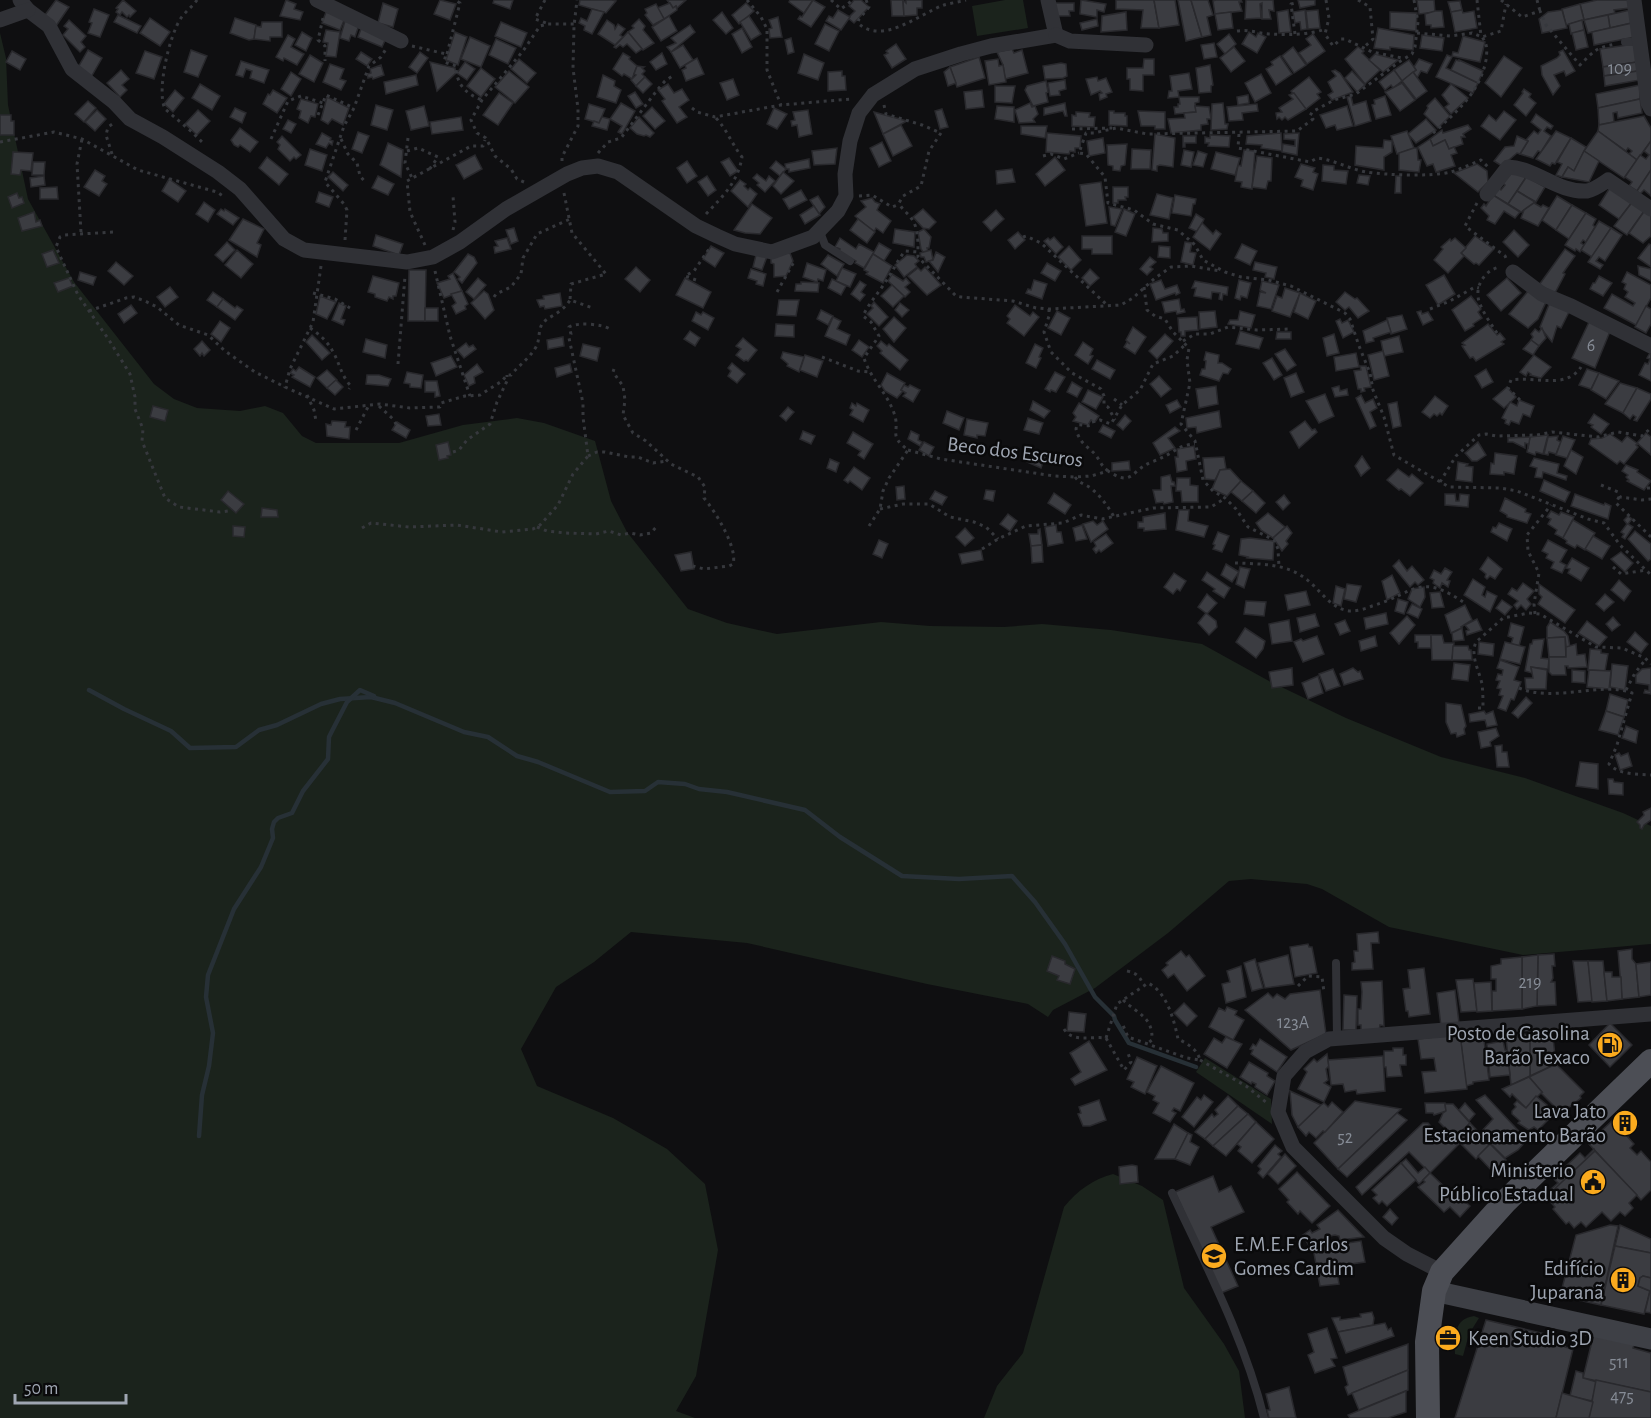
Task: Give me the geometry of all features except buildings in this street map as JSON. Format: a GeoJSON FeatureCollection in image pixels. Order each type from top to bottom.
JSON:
{"type":"FeatureCollection","features":[{"type":"Feature","properties":{"kind":"main road"},"geometry":{"type":"LineString","coordinates":[[1428,1418],[1427,1342],[1433,1275],[1651,1061]]}},
{"type":"Feature","properties":{"kind":"main road"},"geometry":{"type":"LineString","coordinates":[[1433,1275],[1651,1339]]}},
{"type":"Feature","properties":{"kind":"street"},"geometry":{"type":"LineString","coordinates":[[317,0],[332,4],[392,39]]}},
{"type":"Feature","properties":{"kind":"street"},"geometry":{"type":"LineString","coordinates":[[1048,0],[1056,35]]}},
{"type":"Feature","properties":{"kind":"street"},"geometry":{"type":"LineString","coordinates":[[1634,0],[1632,42],[1651,109]]}},
{"type":"Feature","properties":{"kind":"street"},"geometry":{"type":"LineString","coordinates":[[0,20],[24,5],[49,26],[72,69],[114,102],[130,119],[163,136],[240,189],[284,239],[304,250],[363,258],[420,260],[549,184],[582,168],[598,166],[618,172],[696,226],[735,244],[772,252],[813,237],[838,211],[846,196],[845,174],[850,141],[859,113],[872,99],[915,69],[991,46],[1056,35],[1070,41],[1146,45]]}},
{"type":"Feature","properties":{"kind":"street"},"geometry":{"type":"LineString","coordinates":[[1487,194],[1508,167],[1521,168],[1569,190],[1589,191],[1608,180],[1651,209]]}},
{"type":"Feature","properties":{"kind":"street"},"geometry":{"type":"LineString","coordinates":[[1513,272],[1542,294],[1651,346]]}},
{"type":"Feature","properties":{"kind":"street"},"geometry":{"type":"LineString","coordinates":[[1433,1275],[1384,1238],[1293,1147],[1278,1112],[1284,1076],[1305,1053],[1329,1039],[1651,1014]]}},
{"type":"Feature","properties":{"kind":"lane"},"geometry":{"type":"LineString","coordinates":[[820,232],[825,245],[850,261]]}},
{"type":"Feature","properties":{"kind":"lane"},"geometry":{"type":"LineString","coordinates":[[1336,963],[1337,1038]]}},
{"type":"Feature","properties":{"kind":"lane"},"geometry":{"type":"LineString","coordinates":[[1172,1193],[1224,1306],[1257,1388],[1264,1418]]}},
{"type":"Feature","properties":{"kind":"path"},"geometry":{"type":"LineString","coordinates":[[197,0],[180,19],[167,49],[162,87],[164,107],[200,141]]}},
{"type":"Feature","properties":{"kind":"path"},"geometry":{"type":"LineString","coordinates":[[455,0],[460,3],[444,62],[456,66],[456,79],[475,98],[482,100]]}},
{"type":"Feature","properties":{"kind":"path"},"geometry":{"type":"LineString","coordinates":[[545,0],[535,19],[548,24]]}},
{"type":"Feature","properties":{"kind":"path"},"geometry":{"type":"LineString","coordinates":[[562,163],[561,157],[578,126],[573,68],[577,0]]}},
{"type":"Feature","properties":{"kind":"path"},"geometry":{"type":"LineString","coordinates":[[747,0],[761,17],[767,29],[767,70],[781,105]]}},
{"type":"Feature","properties":{"kind":"path"},"geometry":{"type":"LineString","coordinates":[[831,0],[841,9],[853,0]]}},
{"type":"Feature","properties":{"kind":"path"},"geometry":{"type":"LineString","coordinates":[[866,0],[870,7],[858,23],[869,31],[888,31],[942,6],[964,0]]}},
{"type":"Feature","properties":{"kind":"path"},"geometry":{"type":"LineString","coordinates":[[1295,34],[1291,4],[1296,0]]}},
{"type":"Feature","properties":{"kind":"path"},"geometry":{"type":"LineString","coordinates":[[1326,0],[1329,18],[1325,34],[1333,46],[1341,39],[1345,39],[1362,48],[1404,59]]}},
{"type":"Feature","properties":{"kind":"path"},"geometry":{"type":"LineString","coordinates":[[1358,0],[1370,7],[1373,24],[1373,39],[1362,48]]}},
{"type":"Feature","properties":{"kind":"path"},"geometry":{"type":"LineString","coordinates":[[1072,129],[1116,128],[1147,134],[1239,134],[1297,131],[1313,119],[1310,116],[1312,112],[1334,100],[1356,94],[1412,54],[1417,33],[1418,12],[1414,0]]}},
{"type":"Feature","properties":{"kind":"path"},"geometry":{"type":"LineString","coordinates":[[1433,133],[1473,95],[1483,76],[1487,45],[1482,37],[1477,0]]}},
{"type":"Feature","properties":{"kind":"path"},"geometry":{"type":"LineString","coordinates":[[1501,0],[1522,17],[1540,11]]}},
{"type":"Feature","properties":{"kind":"path"},"geometry":{"type":"LineString","coordinates":[[1537,0],[1546,24],[1580,65],[1587,55],[1595,50],[1632,42]]}},
{"type":"Feature","properties":{"kind":"path"},"geometry":{"type":"LineString","coordinates":[[1417,33],[1451,36],[1472,33],[1482,37],[1501,31],[1506,4]]}},
{"type":"Feature","properties":{"kind":"path"},"geometry":{"type":"LineString","coordinates":[[321,24],[318,40],[325,46],[325,62]]}},
{"type":"Feature","properties":{"kind":"path"},"geometry":{"type":"LineString","coordinates":[[532,185],[517,179],[511,169],[495,156],[486,138],[477,133],[471,120],[482,100],[523,51],[540,26],[575,24]]}},
{"type":"Feature","properties":{"kind":"path"},"geometry":{"type":"LineString","coordinates":[[1237,31],[1295,34],[1325,30]]}},
{"type":"Feature","properties":{"kind":"path"},"geometry":{"type":"LineString","coordinates":[[363,258],[359,246],[347,244],[344,231],[347,210],[325,182],[344,126],[354,108],[369,66],[381,57],[392,39],[447,54]]}},
{"type":"Feature","properties":{"kind":"path"},"geometry":{"type":"LineString","coordinates":[[598,166],[598,152],[601,147],[621,138],[664,81],[674,75]]}},
{"type":"Feature","properties":{"kind":"path"},"geometry":{"type":"LineString","coordinates":[[318,115],[326,95],[354,108]]}},
{"type":"Feature","properties":{"kind":"path"},"geometry":{"type":"LineString","coordinates":[[271,139],[288,101],[301,96],[323,103]]}},
{"type":"Feature","properties":{"kind":"path"},"geometry":{"type":"LineString","coordinates":[[692,108],[697,112],[715,117],[781,105],[872,99],[886,114],[941,134],[929,151],[921,186],[903,196],[900,204],[915,226],[918,257],[956,296],[966,299],[1014,301],[1036,308],[1049,309],[1121,305],[1171,267],[1191,266],[1291,286],[1345,313],[1350,319],[1371,373],[1373,390],[1384,417],[1394,455],[1449,487],[1500,488],[1517,491],[1604,524],[1620,545],[1651,574]]}},
{"type":"Feature","properties":{"kind":"path"},"geometry":{"type":"LineString","coordinates":[[715,117],[726,128],[731,143],[742,157],[733,184],[702,219],[719,230],[717,236]]}},
{"type":"Feature","properties":{"kind":"path"},"geometry":{"type":"LineString","coordinates":[[112,156],[106,135],[108,127],[113,123],[121,123],[130,119]]}},
{"type":"Feature","properties":{"kind":"path"},"geometry":{"type":"LineString","coordinates":[[1079,153],[1086,133],[1116,128]]}},
{"type":"Feature","properties":{"kind":"path"},"geometry":{"type":"LineString","coordinates":[[0,142],[54,132],[82,139],[138,170],[217,192],[231,201]]}},
{"type":"Feature","properties":{"kind":"path"},"geometry":{"type":"LineString","coordinates":[[1239,134],[1238,148],[1310,162],[1317,158],[1334,160],[1367,172],[1419,175],[1449,172],[1481,160],[1499,178]]}},
{"type":"Feature","properties":{"kind":"path"},"geometry":{"type":"LineString","coordinates":[[340,138],[348,154],[357,163],[360,176],[366,183]]}},
{"type":"Feature","properties":{"kind":"path"},"geometry":{"type":"LineString","coordinates":[[408,138],[405,163],[412,178]]}},
{"type":"Feature","properties":{"kind":"path"},"geometry":{"type":"LineString","coordinates":[[398,364],[420,260],[423,251],[427,249],[410,212],[407,182],[471,147],[483,146],[486,138]]}},
{"type":"Feature","properties":{"kind":"path"},"geometry":{"type":"LineString","coordinates":[[81,232],[77,164],[82,139]]}},
{"type":"Feature","properties":{"kind":"path"},"geometry":{"type":"LineString","coordinates":[[407,151],[418,148],[438,157],[427,171]]}},
{"type":"Feature","properties":{"kind":"path"},"geometry":{"type":"LineString","coordinates":[[1043,156],[1051,154],[1064,159],[1079,153],[1086,154],[1105,177],[1108,203],[1134,210],[1153,224],[1178,230],[1195,245],[1203,260],[1225,272]]}},
{"type":"Feature","properties":{"kind":"path"},"geometry":{"type":"LineString","coordinates":[[218,172],[215,178],[227,192]]}},
{"type":"Feature","properties":{"kind":"path"},"geometry":{"type":"LineString","coordinates":[[89,311],[126,298],[134,297],[145,301],[157,307],[179,325],[208,335],[219,347],[255,372],[334,409],[370,405],[410,408],[440,407],[441,403],[480,395],[490,390],[507,375],[511,375],[532,354],[544,322],[562,311],[570,300],[571,284],[606,274],[572,233],[563,191],[553,194],[549,184]]}},
{"type":"Feature","properties":{"kind":"path"},"geometry":{"type":"LineString","coordinates":[[1487,194],[1481,195],[1465,226],[1505,256],[1513,272]]}},
{"type":"Feature","properties":{"kind":"path"},"geometry":{"type":"LineString","coordinates":[[846,196],[872,195],[892,207],[900,204]]}},
{"type":"Feature","properties":{"kind":"path"},"geometry":{"type":"LineString","coordinates":[[452,232],[455,222],[453,196]]}},
{"type":"Feature","properties":{"kind":"path"},"geometry":{"type":"LineString","coordinates":[[494,297],[511,287],[521,274],[523,258],[537,234],[570,219]]}},
{"type":"Feature","properties":{"kind":"path"},"geometry":{"type":"LineString","coordinates":[[696,226],[692,238],[709,249],[693,271],[685,276],[696,280]]}},
{"type":"Feature","properties":{"kind":"path"},"geometry":{"type":"LineString","coordinates":[[113,232],[81,232],[63,236],[58,240],[56,247],[72,284],[130,374],[135,409],[142,429],[142,441],[165,498],[171,504],[179,507],[228,511]]}},
{"type":"Feature","properties":{"kind":"path"},"geometry":{"type":"LineString","coordinates":[[1023,237],[1026,236],[1041,243],[1107,305]]}},
{"type":"Feature","properties":{"kind":"path"},"geometry":{"type":"LineString","coordinates":[[869,526],[880,509],[880,500],[886,484],[908,450],[897,441],[894,435],[895,415],[864,358],[879,336],[871,322],[863,316],[905,251],[918,252]]}},
{"type":"Feature","properties":{"kind":"path"},"geometry":{"type":"LineString","coordinates":[[285,387],[290,369],[314,322],[315,293],[324,252]]}},
{"type":"Feature","properties":{"kind":"path"},"geometry":{"type":"LineString","coordinates":[[777,292],[795,260],[802,253]]}},
{"type":"Feature","properties":{"kind":"path"},"geometry":{"type":"LineString","coordinates":[[420,260],[438,289],[450,336],[470,396]]}},
{"type":"Feature","properties":{"kind":"path"},"geometry":{"type":"LineString","coordinates":[[1497,333],[1478,302],[1479,288],[1482,278],[1492,269],[1498,267],[1513,272]]}},
{"type":"Feature","properties":{"kind":"path"},"geometry":{"type":"LineString","coordinates":[[1144,287],[1147,310],[1155,316],[1163,317],[1173,332],[1190,348],[1187,360],[1190,383],[1181,424],[1195,441],[1203,480],[1213,492],[1225,498],[1236,509],[1248,527],[1274,540],[1278,549],[1279,567]]}},
{"type":"Feature","properties":{"kind":"path"},"geometry":{"type":"LineString","coordinates":[[1430,309],[1475,287],[1479,288]]}},
{"type":"Feature","properties":{"kind":"path"},"geometry":{"type":"LineString","coordinates":[[315,293],[335,299],[350,308]]}},
{"type":"Feature","properties":{"kind":"path"},"geometry":{"type":"LineString","coordinates":[[570,300],[593,308]]}},
{"type":"Feature","properties":{"kind":"path"},"geometry":{"type":"LineString","coordinates":[[1049,309],[1044,332],[1051,351],[1072,374],[1101,389],[1104,405],[1108,407],[1115,420]]}},
{"type":"Feature","properties":{"kind":"path"},"geometry":{"type":"LineString","coordinates":[[588,456],[583,403],[569,338],[569,327],[578,323],[610,329]]}},
{"type":"Feature","properties":{"kind":"path"},"geometry":{"type":"LineString","coordinates":[[1108,471],[1082,444],[1076,429],[1077,425],[1087,426],[1100,420],[1111,424],[1122,405],[1140,390],[1153,364],[1173,356],[1195,334],[1210,333],[1228,327],[1257,330],[1291,329]]}},
{"type":"Feature","properties":{"kind":"path"},"geometry":{"type":"LineString","coordinates":[[310,328],[319,334],[332,349],[346,381],[351,386],[349,389]]}},
{"type":"Feature","properties":{"kind":"path"},"geometry":{"type":"LineString","coordinates":[[822,357],[827,357],[858,371],[870,372]]}},
{"type":"Feature","properties":{"kind":"path"},"geometry":{"type":"LineString","coordinates":[[1520,400],[1508,388],[1512,380],[1565,380],[1576,375],[1581,367]]}},
{"type":"Feature","properties":{"kind":"path"},"geometry":{"type":"LineString","coordinates":[[614,369],[613,372],[624,390],[623,415],[633,433],[646,441],[668,461],[692,473],[703,482],[704,498],[719,519],[734,560],[729,566],[704,568],[693,566]]}},
{"type":"Feature","properties":{"kind":"path"},"geometry":{"type":"LineString","coordinates":[[453,453],[490,424],[507,381],[507,375]]}},
{"type":"Feature","properties":{"kind":"path"},"geometry":{"type":"LineString","coordinates":[[307,395],[316,421]]}},
{"type":"Feature","properties":{"kind":"path"},"geometry":{"type":"LineString","coordinates":[[1114,399],[1122,405]]}},
{"type":"Feature","properties":{"kind":"path"},"geometry":{"type":"LineString","coordinates":[[356,430],[370,405]]}},
{"type":"Feature","properties":{"kind":"path"},"geometry":{"type":"LineString","coordinates":[[379,405],[399,429]]}},
{"type":"Feature","properties":{"kind":"path"},"geometry":{"type":"LineString","coordinates":[[1440,482],[1456,456],[1479,435],[1537,435],[1552,432],[1598,437],[1618,432],[1642,436],[1650,431]]}},
{"type":"Feature","properties":{"kind":"path","name":"Beco dos Escuros"},"geometry":{"type":"LineString","coordinates":[[908,450],[941,459],[1013,471],[1075,477],[1091,476],[1108,471],[1117,477],[1126,478],[1176,448],[1195,444]]}},
{"type":"Feature","properties":{"kind":"path"},"geometry":{"type":"LineString","coordinates":[[537,527],[558,505],[573,474],[588,456],[597,452],[605,452],[638,457],[653,463],[668,461]]}},
{"type":"Feature","properties":{"kind":"path"},"geometry":{"type":"LineString","coordinates":[[1075,477],[1080,483],[1090,487],[1104,501],[1114,517]]}},
{"type":"Feature","properties":{"kind":"path"},"geometry":{"type":"LineString","coordinates":[[1601,485],[1618,492],[1620,497]]}},
{"type":"Feature","properties":{"kind":"path"},"geometry":{"type":"LineString","coordinates":[[1620,497],[1642,500],[1651,498]]}},
{"type":"Feature","properties":{"kind":"path"},"geometry":{"type":"LineString","coordinates":[[1620,497],[1616,503],[1651,537]]}},
{"type":"Feature","properties":{"kind":"path"},"geometry":{"type":"LineString","coordinates":[[982,549],[1026,526],[1063,523],[1082,515],[1102,519],[1153,508],[1211,507],[1225,498]]}},
{"type":"Feature","properties":{"kind":"path"},"geometry":{"type":"LineString","coordinates":[[880,509],[903,504],[929,504],[950,517],[986,527],[998,539]]}},
{"type":"Feature","properties":{"kind":"path"},"geometry":{"type":"LineString","coordinates":[[1535,614],[1534,604],[1539,573],[1528,551],[1527,535],[1551,505]]}},
{"type":"Feature","properties":{"kind":"path"},"geometry":{"type":"LineString","coordinates":[[362,528],[371,524],[409,527],[457,525],[502,532],[537,527],[547,531],[565,533],[596,534],[609,531],[621,535],[630,533],[640,535],[651,533],[658,525]]}},
{"type":"Feature","properties":{"kind":"path"},"geometry":{"type":"LineString","coordinates":[[1235,563],[1267,564],[1290,569],[1306,579],[1324,597],[1342,609],[1356,611],[1364,609],[1392,599],[1413,588],[1424,586],[1452,594],[1466,604]]}},
{"type":"Feature","properties":{"kind":"path"},"geometry":{"type":"LineString","coordinates":[[1613,567],[1621,574],[1646,570]]}},
{"type":"Feature","properties":{"kind":"path"},"geometry":{"type":"LineString","coordinates":[[1478,708],[1484,708],[1482,682],[1474,658],[1474,646],[1503,618],[1540,614],[1596,647],[1622,648],[1638,654],[1651,664]]}},
{"type":"Feature","properties":{"kind":"path"},"geometry":{"type":"LineString","coordinates":[[1626,691],[1635,673],[1646,659]]}},
{"type":"Feature","properties":{"kind":"path"},"geometry":{"type":"LineString","coordinates":[[1519,688],[1549,693],[1626,691],[1632,693],[1609,764],[1613,769],[1620,771],[1651,775]]}},
{"type":"Feature","properties":{"kind":"path"},"geometry":{"type":"LineString","coordinates":[[1126,971],[1141,977],[1143,986]]}},
{"type":"Feature","properties":{"kind":"path"},"geometry":{"type":"LineString","coordinates":[[1298,986],[1308,976],[1322,977],[1325,1001]]}},
{"type":"Feature","properties":{"kind":"path"},"geometry":{"type":"LineString","coordinates":[[1128,1053],[1131,1062],[1124,1070],[1106,1038],[1112,1014],[1117,1004],[1148,983],[1157,987],[1175,1024],[1178,1039],[1190,1045],[1200,1060]]}},
{"type":"Feature","properties":{"kind":"path"},"geometry":{"type":"LineString","coordinates":[[1123,1000],[1148,1020],[1153,1029],[1152,1040],[1148,1043]]}},
{"type":"Feature","properties":{"kind":"path"},"geometry":{"type":"LineString","coordinates":[[1122,1023],[1128,1037],[1186,1058],[1200,1060],[1246,1086],[1278,1112]]}},
{"type":"Feature","properties":{"kind":"path"},"geometry":{"type":"LineString","coordinates":[[1064,1029],[1068,1035],[1076,1038],[1106,1038]]}},
{"type":"Feature","properties":{"kind":"shaded area"},"geometry":{"type":"Polygon","coordinates":[[[1005,0],[1023,0],[1028,28],[977,36],[972,6],[1005,0]]]}},
{"type":"Feature","properties":{"kind":"shaded area"},"geometry":{"type":"Polygon","coordinates":[[[0,33],[6,58],[8,105],[28,199],[74,282],[154,384],[174,399],[197,408],[240,411],[265,406],[283,413],[302,436],[316,443],[399,443],[463,425],[517,418],[544,423],[595,441],[611,501],[627,532],[688,609],[727,623],[777,634],[881,622],[930,626],[1004,627],[1042,624],[1111,630],[1202,644],[1269,681],[1346,718],[1441,757],[1525,778],[1623,813],[1651,826],[1651,944],[1523,955],[1389,927],[1322,889],[1307,884],[1251,879],[1229,881],[1168,933],[1095,988],[1053,1010],[1048,1017],[1028,1004],[927,984],[747,943],[631,932],[594,962],[556,987],[521,1049],[537,1086],[613,1118],[667,1149],[705,1184],[718,1250],[696,1376],[676,1411],[695,1418],[0,1418],[0,33]]]}},
{"type":"Feature","properties":{"kind":"shaded area"},"geometry":{"type":"Polygon","coordinates":[[[1205,1058],[1271,1099],[1272,1124],[1196,1072],[1205,1058]]]}},
{"type":"Feature","properties":{"kind":"shaded area"},"geometry":{"type":"Polygon","coordinates":[[[1113,1174],[1142,1186],[1163,1200],[1184,1288],[1224,1344],[1239,1371],[1245,1418],[984,1418],[997,1386],[1023,1353],[1064,1207],[1086,1186],[1113,1174]]]}},
{"type":"Feature","properties":{"kind":"shaded area"},"geometry":{"type":"Polygon","coordinates":[[[1474,1316],[1479,1318],[1469,1334],[1463,1356],[1455,1354],[1459,1324],[1474,1316]]]}},
{"type":"Feature","properties":{"kind":"waterway"},"geometry":{"type":"LineString","coordinates":[[89,690],[171,731],[190,748],[236,747],[259,730],[277,725],[321,704],[340,699],[371,697],[395,703],[464,732],[488,737],[517,756],[538,762],[610,792],[645,791],[658,782],[685,784],[699,789],[727,792],[805,810],[840,837],[902,876],[959,879],[1012,876],[1035,902],[1065,944],[1095,997],[1114,1016],[1129,1043],[1196,1067]]}},
{"type":"Feature","properties":{"kind":"waterway"},"geometry":{"type":"LineString","coordinates":[[199,1136],[202,1095],[209,1066],[213,1033],[206,997],[208,975],[234,909],[261,867],[273,838],[274,822],[292,813],[303,791],[328,759],[329,737],[347,702],[360,690],[374,696]]}},
{"type":"Feature","properties":{"kind":"place","name":"Posto de Gasolina Barão Texaco"},"geometry":{"type":"Point","coordinates":[1610,1045]}},
{"type":"Feature","properties":{"kind":"place","name":"Lava Jato Estacionamento Barão"},"geometry":{"type":"Point","coordinates":[1625,1123]}},
{"type":"Feature","properties":{"kind":"place","name":"Ministerio Público Estadual"},"geometry":{"type":"Point","coordinates":[1593,1182]}},
{"type":"Feature","properties":{"kind":"place","name":"E.M.E.F Carlos Gomes Cardim"},"geometry":{"type":"Point","coordinates":[1214,1256]}},
{"type":"Feature","properties":{"kind":"place","name":"Edifício Juparanã"},"geometry":{"type":"Point","coordinates":[1623,1280]}},
{"type":"Feature","properties":{"kind":"place","name":"Keen Studio 3D"},"geometry":{"type":"Point","coordinates":[1448,1338]}}]}
